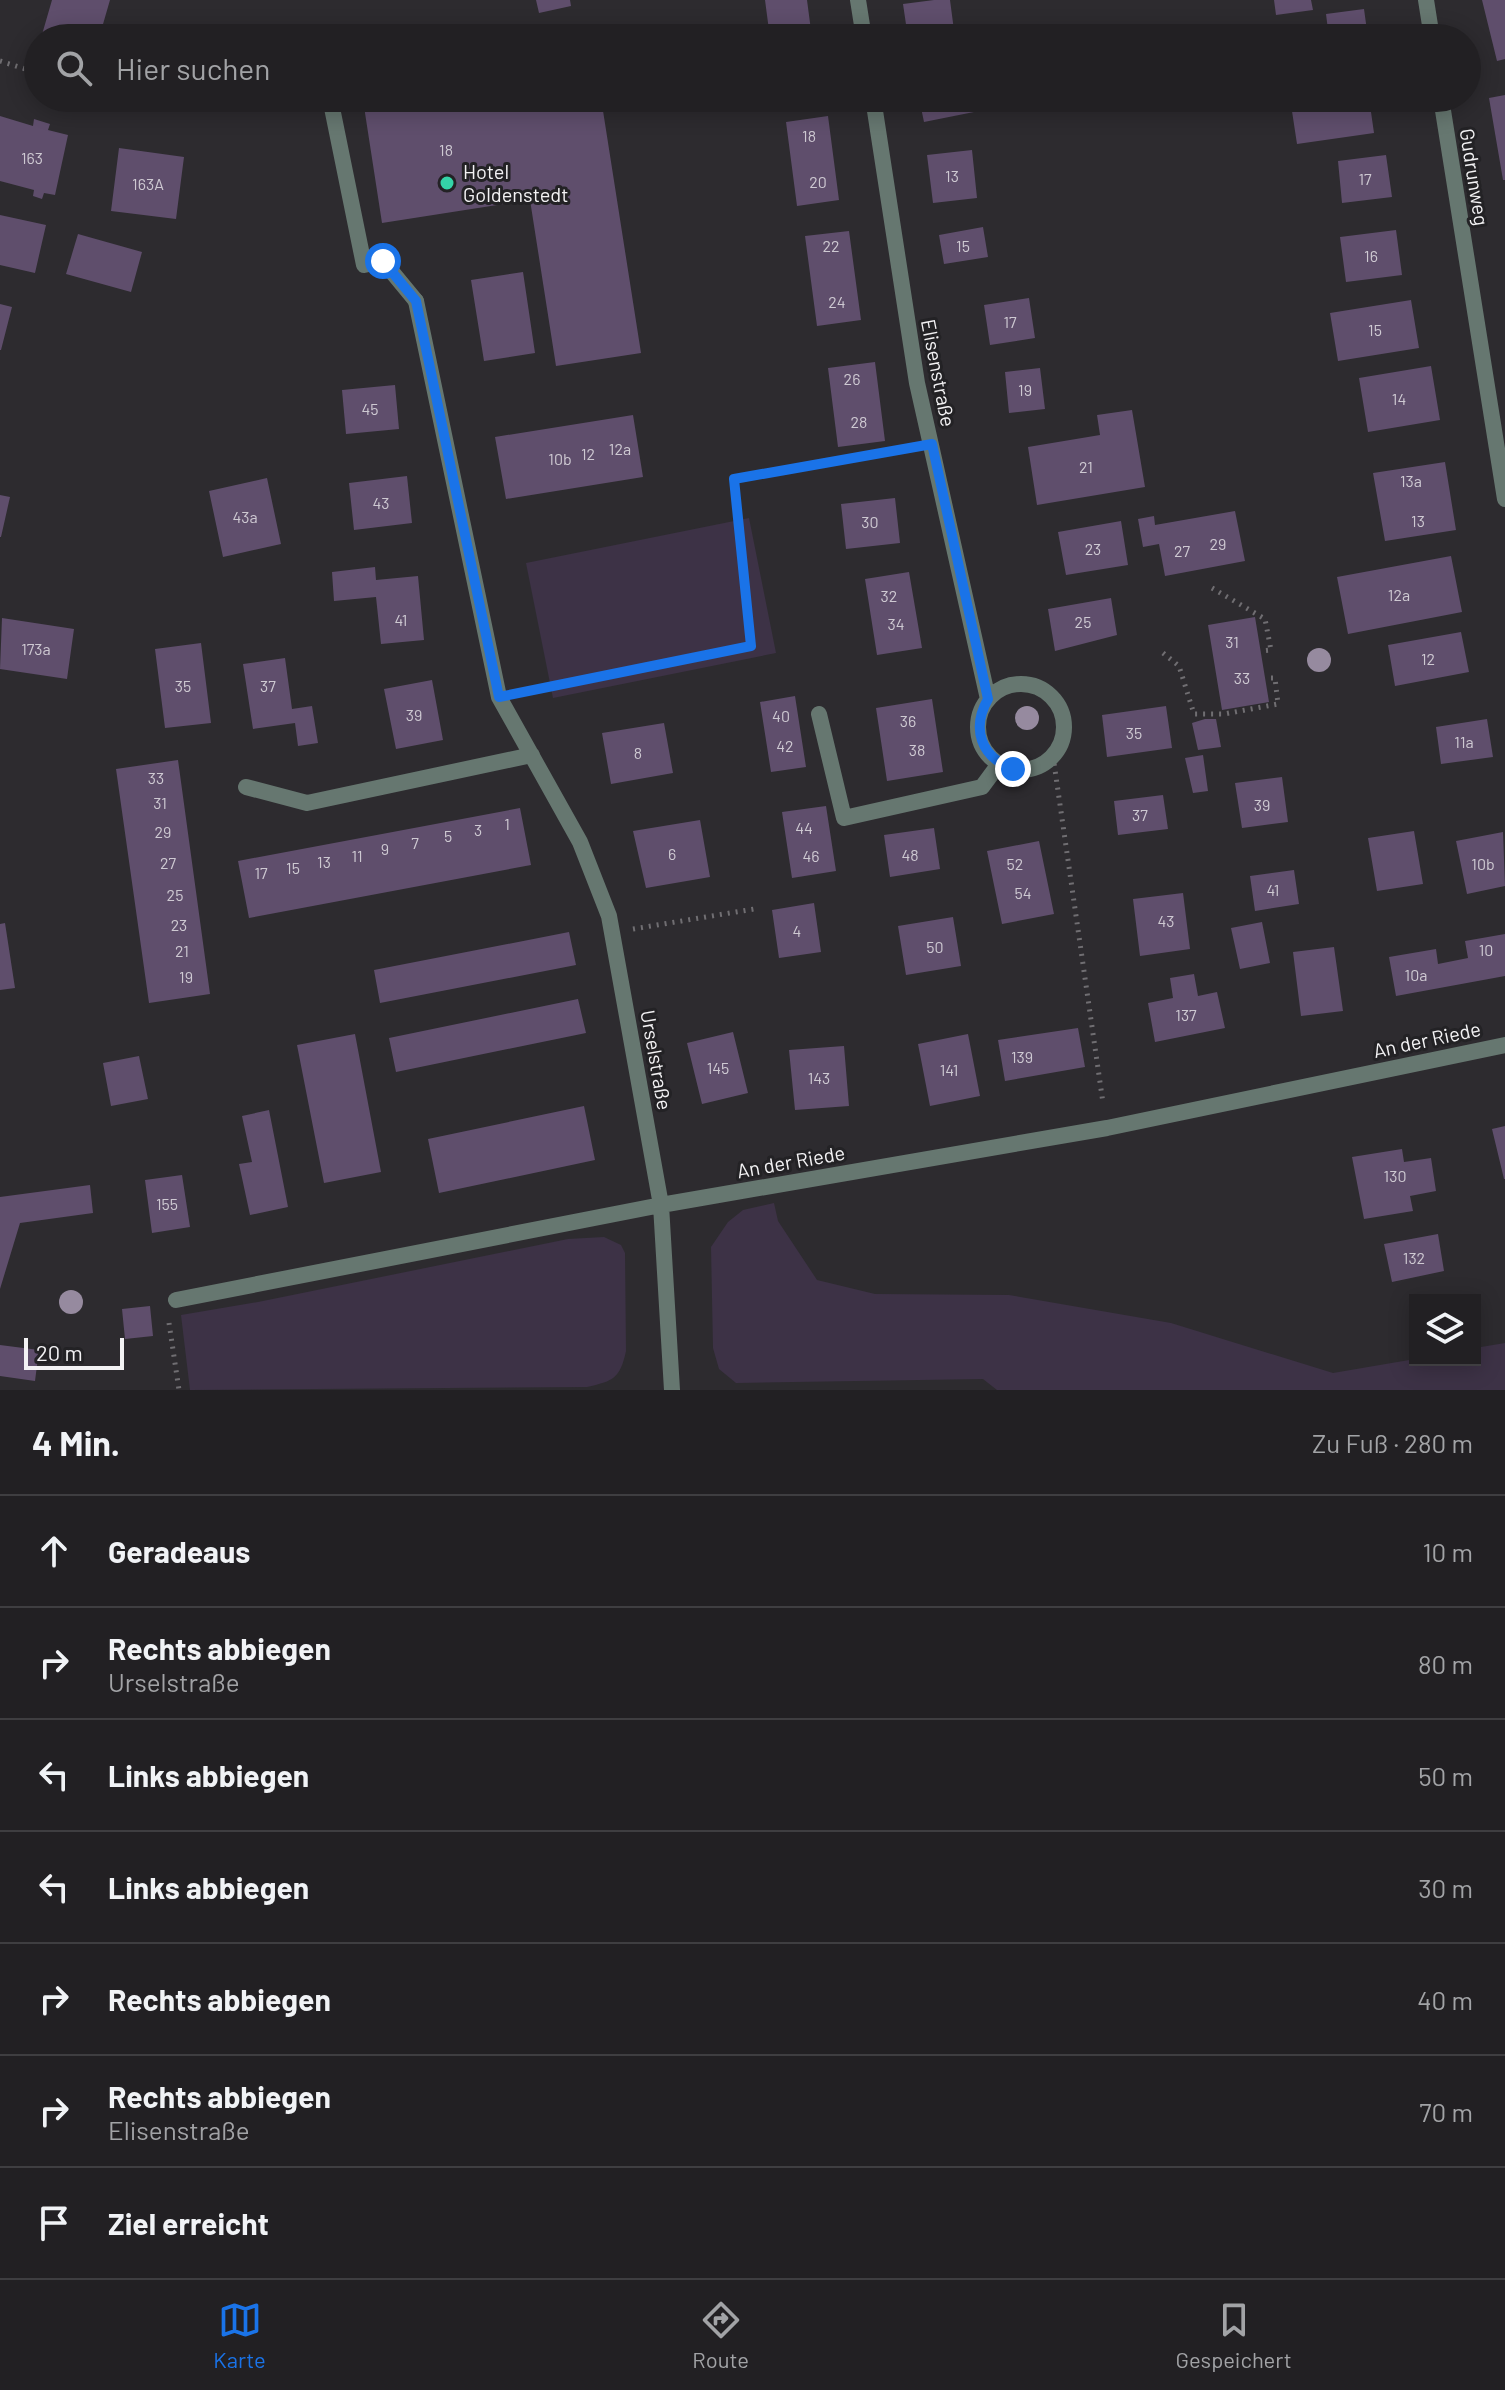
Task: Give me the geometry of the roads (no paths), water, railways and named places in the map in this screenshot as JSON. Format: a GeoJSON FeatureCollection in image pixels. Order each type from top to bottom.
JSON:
{"type":"FeatureCollection","features":[{"type":"Feature","properties":{"kind":"street"},"geometry":{"type":"LineString","coordinates":[[858,0],[862,24]]}},
{"type":"Feature","properties":{"kind":"street"},"geometry":{"type":"LineString","coordinates":[[1426,0],[1430,24]]}},
{"type":"Feature","properties":{"kind":"street","name":"Urselstraße"},"geometry":{"type":"LineString","coordinates":[[333,112],[364,265],[383,261],[416,301],[499,697],[580,842],[609,916],[661,1205],[672,1390]]}},
{"type":"Feature","properties":{"kind":"street","name":"Elisenstraße"},"geometry":{"type":"LineString","coordinates":[[875,112],[917,383],[988,699],[980,712],[978,727],[984,749],[999,764]]}},
{"type":"Feature","properties":{"kind":"street","name":"Gudrunweg"},"geometry":{"type":"LineString","coordinates":[[1443,112],[1505,499]]}},
{"type":"Feature","properties":{"kind":"street"},"geometry":{"type":"LineString","coordinates":[[819,714],[844,818],[982,787],[999,764],[1025,770],[1039,766],[1053,756],[1061,743],[1064,727],[1061,712],[1050,695],[1037,687],[1012,684],[988,699]]}},
{"type":"Feature","properties":{"kind":"street"},"geometry":{"type":"LineString","coordinates":[[246,787],[307,803],[532,755]]}},
{"type":"Feature","properties":{"kind":"street","name":"An der Riede"},"geometry":{"type":"LineString","coordinates":[[176,1300],[661,1205],[1107,1128],[1505,1045]]}},
{"type":"Feature","properties":{"kind":"place","name":"Hotel Goldenstedt"},"geometry":{"type":"Point","coordinates":[447,183]}}]}
